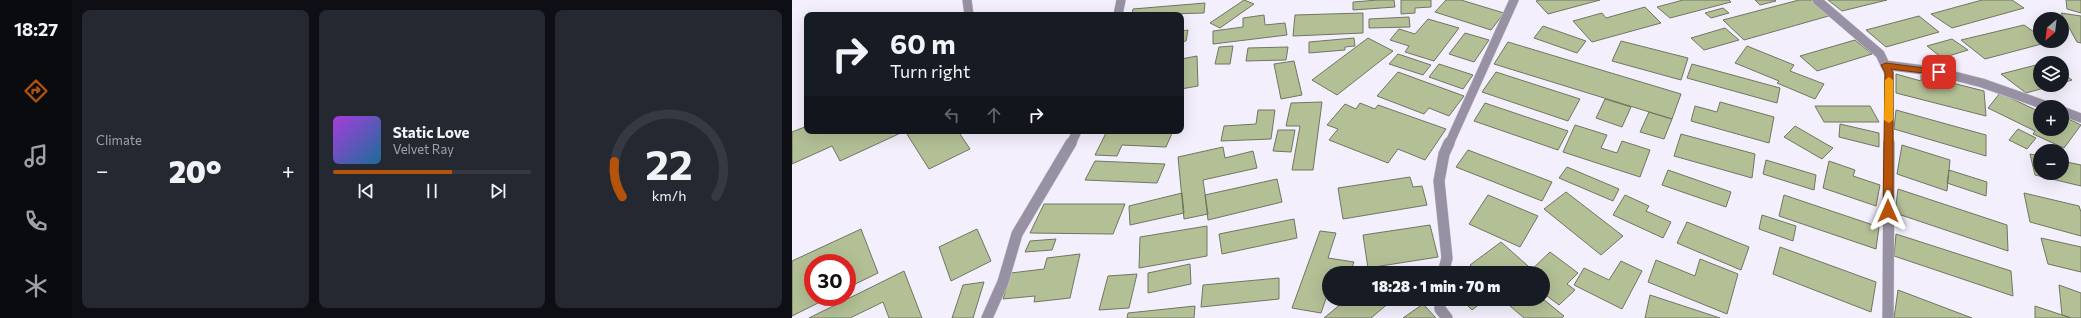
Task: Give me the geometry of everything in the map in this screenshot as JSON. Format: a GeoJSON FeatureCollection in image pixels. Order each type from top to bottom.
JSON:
{"type":"FeatureCollection","features":[{"type":"Feature","properties":{"kind":"street"},"geometry":{"type":"LineString","coordinates":[[967,0],[969,12]]}},
{"type":"Feature","properties":{"kind":"street"},"geometry":{"type":"LineString","coordinates":[[1119,12],[1121,0]]}},
{"type":"Feature","properties":{"kind":"street"},"geometry":{"type":"LineString","coordinates":[[1445,266],[1447,258],[1439,181],[1444,154],[1514,0]]}},
{"type":"Feature","properties":{"kind":"street"},"geometry":{"type":"LineString","coordinates":[[1817,0],[1880,54],[1889,72],[1888,318]]}},
{"type":"Feature","properties":{"kind":"street"},"geometry":{"type":"LineString","coordinates":[[1886,65],[1939,72],[2033,102]]}},
{"type":"Feature","properties":{"kind":"street"},"geometry":{"type":"LineString","coordinates":[[2069,114],[2081,118]]}},
{"type":"Feature","properties":{"kind":"street"},"geometry":{"type":"LineString","coordinates":[[987,318],[1003,282],[1017,234],[1076,134]]}},
{"type":"Feature","properties":{"kind":"street"},"geometry":{"type":"LineString","coordinates":[[1440,306],[1440,309],[1447,318]]}},
{"type":"Feature","properties":{"kind":"building"},"geometry":{"type":"Polygon","coordinates":[[[1244,0],[1254,4],[1220,28],[1210,23],[1244,0]]]}},
{"type":"Feature","properties":{"kind":"building"},"geometry":{"type":"Polygon","coordinates":[[[1394,0],[1395,7],[1353,10],[1353,2],[1394,0]]]}},
{"type":"Feature","properties":{"kind":"building"},"geometry":{"type":"Polygon","coordinates":[[[1401,0],[1431,0],[1431,7],[1415,8],[1415,13],[1401,14],[1401,0]]]}},
{"type":"Feature","properties":{"kind":"building"},"geometry":{"type":"Polygon","coordinates":[[[1446,0],[1461,0],[1504,13],[1491,30],[1435,12],[1446,0]]]}},
{"type":"Feature","properties":{"kind":"building"},"geometry":{"type":"Polygon","coordinates":[[[1539,0],[1600,0],[1548,14],[1536,1],[1539,0]]]}},
{"type":"Feature","properties":{"kind":"building"},"geometry":{"type":"Polygon","coordinates":[[[1683,0],[1729,0],[1731,2],[1670,18],[1657,7],[1683,0]]]}},
{"type":"Feature","properties":{"kind":"building"},"geometry":{"type":"Polygon","coordinates":[[[1755,0],[1775,0],[1776,1],[1760,5],[1755,0]]]}},
{"type":"Feature","properties":{"kind":"building"},"geometry":{"type":"Polygon","coordinates":[[[1799,0],[1812,0],[1832,15],[1744,40],[1723,20],[1799,0]]]}},
{"type":"Feature","properties":{"kind":"building"},"geometry":{"type":"Polygon","coordinates":[[[1828,0],[1887,0],[1842,11],[1828,0]]]}},
{"type":"Feature","properties":{"kind":"building"},"geometry":{"type":"Polygon","coordinates":[[[1982,0],[2012,0],[2024,8],[1952,28],[1931,14],[1982,0]]]}},
{"type":"Feature","properties":{"kind":"building"},"geometry":{"type":"Polygon","coordinates":[[[2066,0],[2081,0],[2081,13],[2067,9],[2066,0]]]}},
{"type":"Feature","properties":{"kind":"building"},"geometry":{"type":"Polygon","coordinates":[[[1205,3],[1204,13],[1132,12],[1133,9],[1205,3]]]}},
{"type":"Feature","properties":{"kind":"building"},"geometry":{"type":"Polygon","coordinates":[[[1645,7],[1661,23],[1592,42],[1573,21],[1602,13],[1606,18],[1645,7]]]}},
{"type":"Feature","properties":{"kind":"building"},"geometry":{"type":"Polygon","coordinates":[[[1723,8],[1729,13],[1711,18],[1705,13],[1723,8]]]}},
{"type":"Feature","properties":{"kind":"building"},"geometry":{"type":"Polygon","coordinates":[[[1363,13],[1363,33],[1293,36],[1295,15],[1363,13]]]}},
{"type":"Feature","properties":{"kind":"building"},"geometry":{"type":"Polygon","coordinates":[[[2069,14],[2081,16],[2081,43],[2077,42],[2069,28],[2069,14]]]}},
{"type":"Feature","properties":{"kind":"building"},"geometry":{"type":"Polygon","coordinates":[[[1264,15],[1265,25],[1285,23],[1287,35],[1213,44],[1213,31],[1243,27],[1243,18],[1264,15]]]}},
{"type":"Feature","properties":{"kind":"building"},"geometry":{"type":"Polygon","coordinates":[[[1919,16],[1939,32],[1886,47],[1866,30],[1919,16]]]}},
{"type":"Feature","properties":{"kind":"building"},"geometry":{"type":"Polygon","coordinates":[[[1409,17],[1410,27],[1369,28],[1369,19],[1409,17]]]}},
{"type":"Feature","properties":{"kind":"building"},"geometry":{"type":"Polygon","coordinates":[[[1428,19],[1459,28],[1434,61],[1405,52],[1409,46],[1390,40],[1399,29],[1415,34],[1428,19]]]}},
{"type":"Feature","properties":{"kind":"building"},"geometry":{"type":"Polygon","coordinates":[[[2024,25],[2033,31],[2033,46],[1985,59],[1961,40],[2024,25]]]}},
{"type":"Feature","properties":{"kind":"building"},"geometry":{"type":"Polygon","coordinates":[[[1543,26],[1586,41],[1577,53],[1534,38],[1543,26]]]}},
{"type":"Feature","properties":{"kind":"building"},"geometry":{"type":"Polygon","coordinates":[[[1725,28],[1739,40],[1704,50],[1691,38],[1725,28]]]}},
{"type":"Feature","properties":{"kind":"building"},"geometry":{"type":"Polygon","coordinates":[[[1188,30],[1186,41],[1184,41],[1184,31],[1188,30]]]}},
{"type":"Feature","properties":{"kind":"building"},"geometry":{"type":"Polygon","coordinates":[[[1465,33],[1489,40],[1474,62],[1449,54],[1465,33]]]}},
{"type":"Feature","properties":{"kind":"building"},"geometry":{"type":"Polygon","coordinates":[[[1354,38],[1355,46],[1345,47],[1345,50],[1309,53],[1309,42],[1354,38]]]}},
{"type":"Feature","properties":{"kind":"building"},"geometry":{"type":"Polygon","coordinates":[[[1368,38],[1393,51],[1337,95],[1312,80],[1368,38]]]}},
{"type":"Feature","properties":{"kind":"building"},"geometry":{"type":"Polygon","coordinates":[[[1952,39],[1968,50],[1942,58],[1927,46],[1952,39]]]}},
{"type":"Feature","properties":{"kind":"building"},"geometry":{"type":"Polygon","coordinates":[[[1855,40],[1872,54],[1817,71],[1800,56],[1855,40]]]}},
{"type":"Feature","properties":{"kind":"building"},"geometry":{"type":"Polygon","coordinates":[[[1621,41],[1688,58],[1681,80],[1612,61],[1621,41]]]}},
{"type":"Feature","properties":{"kind":"building"},"geometry":{"type":"Polygon","coordinates":[[[1508,42],[1681,94],[1672,119],[1494,64],[1508,42]]]}},
{"type":"Feature","properties":{"kind":"building"},"geometry":{"type":"Polygon","coordinates":[[[1233,46],[1230,64],[1215,64],[1219,47],[1233,46]]]}},
{"type":"Feature","properties":{"kind":"building"},"geometry":{"type":"Polygon","coordinates":[[[1747,46],[1794,65],[1790,71],[1824,84],[1815,99],[1777,83],[1779,81],[1735,63],[1747,46]]]}},
{"type":"Feature","properties":{"kind":"building"},"geometry":{"type":"Polygon","coordinates":[[[1288,47],[1286,60],[1246,61],[1248,48],[1288,47]]]}},
{"type":"Feature","properties":{"kind":"building"},"geometry":{"type":"Polygon","coordinates":[[[1398,54],[1431,65],[1423,75],[1389,64],[1398,54]]]}},
{"type":"Feature","properties":{"kind":"building"},"geometry":{"type":"Polygon","coordinates":[[[1197,56],[1198,86],[1184,88],[1184,58],[1197,56]]]}},
{"type":"Feature","properties":{"kind":"building"},"geometry":{"type":"Polygon","coordinates":[[[1294,61],[1302,95],[1281,99],[1274,64],[1294,61]]]}},
{"type":"Feature","properties":{"kind":"building"},"geometry":{"type":"Polygon","coordinates":[[[1439,64],[1473,75],[1463,89],[1429,77],[1439,64]]]}},
{"type":"Feature","properties":{"kind":"building"},"geometry":{"type":"Polygon","coordinates":[[[1692,64],[1780,88],[1777,103],[1687,78],[1692,64]]]}},
{"type":"Feature","properties":{"kind":"building"},"geometry":{"type":"Polygon","coordinates":[[[2033,66],[2033,91],[2026,93],[2001,74],[2033,66]]]}},
{"type":"Feature","properties":{"kind":"building"},"geometry":{"type":"Polygon","coordinates":[[[1398,72],[1464,96],[1449,116],[1429,108],[1424,114],[1377,96],[1398,72]]]}},
{"type":"Feature","properties":{"kind":"building"},"geometry":{"type":"Polygon","coordinates":[[[1496,72],[1580,99],[1568,121],[1482,92],[1496,72]]]}},
{"type":"Feature","properties":{"kind":"building"},"geometry":{"type":"Polygon","coordinates":[[[1896,74],[1921,81],[1921,75],[1984,91],[1986,116],[1896,93],[1896,74]]]}},
{"type":"Feature","properties":{"kind":"building"},"geometry":{"type":"Polygon","coordinates":[[[2000,93],[2033,109],[2033,130],[1988,108],[2000,93]]]}},
{"type":"Feature","properties":{"kind":"building"},"geometry":{"type":"Polygon","coordinates":[[[1605,99],[1631,107],[1622,127],[1596,118],[1605,99]]]}},
{"type":"Feature","properties":{"kind":"building"},"geometry":{"type":"Polygon","coordinates":[[[1322,102],[1313,170],[1292,170],[1300,126],[1286,126],[1291,103],[1322,102]]]}},
{"type":"Feature","properties":{"kind":"building"},"geometry":{"type":"Polygon","coordinates":[[[1720,102],[1774,117],[1769,143],[1691,121],[1695,106],[1717,112],[1720,102]]]}},
{"type":"Feature","properties":{"kind":"building"},"geometry":{"type":"Polygon","coordinates":[[[1360,103],[1375,109],[1378,105],[1446,129],[1425,160],[1398,149],[1388,163],[1329,140],[1338,129],[1327,125],[1345,104],[1356,109],[1360,103]]]}},
{"type":"Feature","properties":{"kind":"building"},"geometry":{"type":"Polygon","coordinates":[[[1485,103],[1568,131],[1558,150],[1474,121],[1485,103]]]}},
{"type":"Feature","properties":{"kind":"building"},"geometry":{"type":"Polygon","coordinates":[[[1815,106],[1870,106],[1879,122],[1824,122],[1815,106]]]}},
{"type":"Feature","properties":{"kind":"building"},"geometry":{"type":"Polygon","coordinates":[[[1258,110],[1275,110],[1271,139],[1221,141],[1224,126],[1256,124],[1258,110]]]}},
{"type":"Feature","properties":{"kind":"building"},"geometry":{"type":"Polygon","coordinates":[[[1896,110],[1986,135],[1986,156],[1894,129],[1896,110]]]}},
{"type":"Feature","properties":{"kind":"building"},"geometry":{"type":"Polygon","coordinates":[[[1649,112],[1672,119],[1664,139],[1640,132],[1649,112]]]}},
{"type":"Feature","properties":{"kind":"building"},"geometry":{"type":"Polygon","coordinates":[[[2069,119],[2081,125],[2067,144],[2055,144],[2037,136],[2069,136],[2069,119]]]}},
{"type":"Feature","properties":{"kind":"building"},"geometry":{"type":"Polygon","coordinates":[[[1840,124],[1879,133],[1879,147],[1839,137],[1840,124]]]}},
{"type":"Feature","properties":{"kind":"building"},"geometry":{"type":"Polygon","coordinates":[[[1575,125],[1607,135],[1601,148],[1617,153],[1622,141],[1650,150],[1640,177],[1563,152],[1575,125]]]}},
{"type":"Feature","properties":{"kind":"building"},"geometry":{"type":"Polygon","coordinates":[[[1795,126],[1833,148],[1822,159],[1784,137],[1795,126]]]}},
{"type":"Feature","properties":{"kind":"building"},"geometry":{"type":"Polygon","coordinates":[[[804,127],[804,134],[898,134],[840,161],[832,146],[792,164],[792,132],[804,127]]]}},
{"type":"Feature","properties":{"kind":"building"},"geometry":{"type":"Polygon","coordinates":[[[2018,129],[2036,138],[2027,149],[2009,140],[2018,129]]]}},
{"type":"Feature","properties":{"kind":"building"},"geometry":{"type":"Polygon","coordinates":[[[1278,130],[1295,130],[1291,152],[1273,151],[1278,130]]]}},
{"type":"Feature","properties":{"kind":"building"},"geometry":{"type":"Polygon","coordinates":[[[907,134],[960,134],[970,149],[929,169],[907,134]]]}},
{"type":"Feature","properties":{"kind":"building"},"geometry":{"type":"Polygon","coordinates":[[[1106,134],[1172,134],[1166,147],[1122,145],[1117,156],[1095,155],[1106,134]]]}},
{"type":"Feature","properties":{"kind":"building"},"geometry":{"type":"Polygon","coordinates":[[[1681,134],[1755,154],[1752,178],[1674,156],[1681,134]]]}},
{"type":"Feature","properties":{"kind":"building"},"geometry":{"type":"Polygon","coordinates":[[[1902,145],[1950,160],[1947,191],[1897,174],[1902,145]]]}},
{"type":"Feature","properties":{"kind":"building"},"geometry":{"type":"Polygon","coordinates":[[[1223,147],[1225,158],[1253,151],[1257,168],[1203,180],[1208,214],[1184,219],[1178,157],[1223,147]]]}},
{"type":"Feature","properties":{"kind":"building"},"geometry":{"type":"Polygon","coordinates":[[[1468,150],[1552,182],[1542,201],[1456,167],[1468,150]]]}},
{"type":"Feature","properties":{"kind":"building"},"geometry":{"type":"Polygon","coordinates":[[[2030,154],[2033,155],[2033,167],[2030,154]]]}},
{"type":"Feature","properties":{"kind":"building"},"geometry":{"type":"Polygon","coordinates":[[[1766,160],[1816,175],[1814,190],[1763,174],[1766,160]]]}},
{"type":"Feature","properties":{"kind":"building"},"geometry":{"type":"Polygon","coordinates":[[[1095,161],[1165,164],[1157,183],[1085,180],[1095,161]]]}},
{"type":"Feature","properties":{"kind":"building"},"geometry":{"type":"Polygon","coordinates":[[[1829,161],[1855,170],[1853,176],[1880,185],[1876,206],[1823,188],[1829,161]]]}},
{"type":"Feature","properties":{"kind":"building"},"geometry":{"type":"Polygon","coordinates":[[[2069,162],[2081,165],[2081,186],[2056,180],[2069,180],[2069,162]]]}},
{"type":"Feature","properties":{"kind":"building"},"geometry":{"type":"Polygon","coordinates":[[[1567,167],[1619,189],[1613,201],[1559,178],[1567,167]]]}},
{"type":"Feature","properties":{"kind":"building"},"geometry":{"type":"Polygon","coordinates":[[[1668,170],[1731,192],[1726,207],[1662,185],[1668,170]]]}},
{"type":"Feature","properties":{"kind":"building"},"geometry":{"type":"Polygon","coordinates":[[[1949,170],[1987,182],[1986,196],[1947,183],[1949,170]]]}},
{"type":"Feature","properties":{"kind":"building"},"geometry":{"type":"Polygon","coordinates":[[[1410,177],[1413,187],[1422,186],[1427,205],[1343,219],[1338,188],[1410,177]]]}},
{"type":"Feature","properties":{"kind":"building"},"geometry":{"type":"Polygon","coordinates":[[[1277,179],[1282,202],[1208,220],[1205,195],[1277,179]]]}},
{"type":"Feature","properties":{"kind":"building"},"geometry":{"type":"Polygon","coordinates":[[[1898,189],[2007,225],[2008,251],[1895,213],[1898,189]]]}},
{"type":"Feature","properties":{"kind":"building"},"geometry":{"type":"Polygon","coordinates":[[[1566,192],[1623,236],[1601,255],[1544,209],[1566,192]]]}},
{"type":"Feature","properties":{"kind":"building"},"geometry":{"type":"Polygon","coordinates":[[[1182,193],[1184,213],[1130,225],[1129,206],[1182,193]]]}},
{"type":"Feature","properties":{"kind":"building"},"geometry":{"type":"Polygon","coordinates":[[[2024,193],[2079,206],[2081,212],[2081,236],[2030,222],[2024,193]]]}},
{"type":"Feature","properties":{"kind":"building"},"geometry":{"type":"Polygon","coordinates":[[[1488,195],[1538,216],[1520,247],[1469,224],[1488,195]]]}},
{"type":"Feature","properties":{"kind":"building"},"geometry":{"type":"Polygon","coordinates":[[[1625,195],[1649,206],[1646,211],[1671,222],[1663,238],[1613,215],[1625,195]]]}},
{"type":"Feature","properties":{"kind":"building"},"geometry":{"type":"Polygon","coordinates":[[[1784,195],[1879,227],[1876,249],[1779,216],[1784,195]]]}},
{"type":"Feature","properties":{"kind":"building"},"geometry":{"type":"Polygon","coordinates":[[[1044,204],[1125,204],[1113,234],[1030,233],[1044,204]]]}},
{"type":"Feature","properties":{"kind":"building"},"geometry":{"type":"Polygon","coordinates":[[[1762,215],[1796,226],[1793,241],[1759,229],[1762,215]]]}},
{"type":"Feature","properties":{"kind":"building"},"geometry":{"type":"Polygon","coordinates":[[[1294,219],[1297,238],[1222,254],[1219,234],[1294,219]]]}},
{"type":"Feature","properties":{"kind":"building"},"geometry":{"type":"Polygon","coordinates":[[[1687,222],[1749,247],[1741,270],[1677,243],[1687,222]]]}},
{"type":"Feature","properties":{"kind":"building"},"geometry":{"type":"Polygon","coordinates":[[[1430,225],[1438,257],[1381,266],[1368,266],[1363,235],[1430,225]]]}},
{"type":"Feature","properties":{"kind":"building"},"geometry":{"type":"Polygon","coordinates":[[[1207,226],[1207,256],[1139,268],[1140,237],[1207,226]]]}},
{"type":"Feature","properties":{"kind":"building"},"geometry":{"type":"Polygon","coordinates":[[[861,229],[878,273],[856,284],[856,254],[807,254],[861,229]]]}},
{"type":"Feature","properties":{"kind":"building"},"geometry":{"type":"Polygon","coordinates":[[[977,229],[991,261],[951,281],[939,247],[977,229]]]}},
{"type":"Feature","properties":{"kind":"building"},"geometry":{"type":"Polygon","coordinates":[[[1320,231],[1336,233],[1328,258],[1354,262],[1353,266],[1322,266],[1322,306],[1323,306],[1321,313],[1292,308],[1320,231]]]}},
{"type":"Feature","properties":{"kind":"building"},"geometry":{"type":"Polygon","coordinates":[[[1896,234],[2011,271],[2013,296],[1894,256],[1896,234]]]}},
{"type":"Feature","properties":{"kind":"building"},"geometry":{"type":"Polygon","coordinates":[[[2041,238],[2081,247],[2081,272],[2048,264],[2041,238]]]}},
{"type":"Feature","properties":{"kind":"building"},"geometry":{"type":"Polygon","coordinates":[[[1056,239],[1052,250],[1025,252],[1030,241],[1056,239]]]}},
{"type":"Feature","properties":{"kind":"building"},"geometry":{"type":"Polygon","coordinates":[[[1501,242],[1528,266],[1471,266],[1470,265],[1501,242]]]}},
{"type":"Feature","properties":{"kind":"building"},"geometry":{"type":"Polygon","coordinates":[[[1780,247],[1876,282],[1871,312],[1773,274],[1780,247]]]}},
{"type":"Feature","properties":{"kind":"building"},"geometry":{"type":"Polygon","coordinates":[[[1550,252],[1578,273],[1567,284],[1575,290],[1559,305],[1550,298],[1550,266],[1535,266],[1550,252]]]}},
{"type":"Feature","properties":{"kind":"building"},"geometry":{"type":"Polygon","coordinates":[[[1080,254],[1070,298],[1034,302],[1035,296],[1003,299],[1011,273],[1044,269],[1047,258],[1080,254]]]}},
{"type":"Feature","properties":{"kind":"building"},"geometry":{"type":"Polygon","coordinates":[[[804,255],[804,306],[812,306],[792,316],[792,261],[804,255]]]}},
{"type":"Feature","properties":{"kind":"building"},"geometry":{"type":"Polygon","coordinates":[[[1700,259],[1738,274],[1727,314],[1648,282],[1656,260],[1695,276],[1700,259]]]}},
{"type":"Feature","properties":{"kind":"building"},"geometry":{"type":"Polygon","coordinates":[[[1621,261],[1642,271],[1622,309],[1574,285],[1584,268],[1609,280],[1621,261]]]}},
{"type":"Feature","properties":{"kind":"building"},"geometry":{"type":"Polygon","coordinates":[[[1190,264],[1191,284],[1148,293],[1148,273],[1190,264]]]}},
{"type":"Feature","properties":{"kind":"building"},"geometry":{"type":"Polygon","coordinates":[[[904,271],[922,318],[889,318],[883,302],[850,318],[809,318],[833,306],[856,306],[856,295],[904,271]]]}},
{"type":"Feature","properties":{"kind":"building"},"geometry":{"type":"Polygon","coordinates":[[[1137,274],[1129,308],[1099,310],[1108,276],[1137,274]]]}},
{"type":"Feature","properties":{"kind":"building"},"geometry":{"type":"Polygon","coordinates":[[[1279,278],[1279,299],[1201,307],[1203,285],[1279,278]]]}},
{"type":"Feature","properties":{"kind":"building"},"geometry":{"type":"Polygon","coordinates":[[[984,282],[973,318],[952,318],[963,285],[984,282]]]}},
{"type":"Feature","properties":{"kind":"building"},"geometry":{"type":"Polygon","coordinates":[[[2059,285],[2081,293],[2081,318],[2071,318],[2062,315],[2059,285]]]}},
{"type":"Feature","properties":{"kind":"building"},"geometry":{"type":"Polygon","coordinates":[[[1898,290],[1972,318],[1894,318],[1898,290]]]}},
{"type":"Feature","properties":{"kind":"building"},"geometry":{"type":"Polygon","coordinates":[[[1650,295],[1720,318],[1645,318],[1650,295]]]}},
{"type":"Feature","properties":{"kind":"building"},"geometry":{"type":"Polygon","coordinates":[[[1550,305],[1564,316],[1562,318],[1524,318],[1510,306],[1550,306],[1550,305]]]}},
{"type":"Feature","properties":{"kind":"building"},"geometry":{"type":"Polygon","coordinates":[[[1195,306],[1194,318],[1127,318],[1128,313],[1195,306]]]}},
{"type":"Feature","properties":{"kind":"building"},"geometry":{"type":"Polygon","coordinates":[[[1339,306],[1385,306],[1371,318],[1324,318],[1339,306]]]}},
{"type":"Feature","properties":{"kind":"building"},"geometry":{"type":"Polygon","coordinates":[[[1420,306],[1425,306],[1436,318],[1403,318],[1420,306]]]}},
{"type":"Feature","properties":{"kind":"building"},"geometry":{"type":"Polygon","coordinates":[[[1468,306],[1477,306],[1472,310],[1468,306]]]}},
{"type":"Feature","properties":{"kind":"building"},"geometry":{"type":"Polygon","coordinates":[[[2035,306],[2071,318],[2035,318],[2035,306]]]}},
{"type":"Feature","properties":{"kind":"slow traffic"},"geometry":{"type":"LineString","coordinates":[[1889,80],[1889,120]]}},
{"type":"Feature","properties":{"kind":"route"},"geometry":{"type":"LineString","coordinates":[[1888,211],[1889,72],[1886,65],[1939,72]]}}]}
